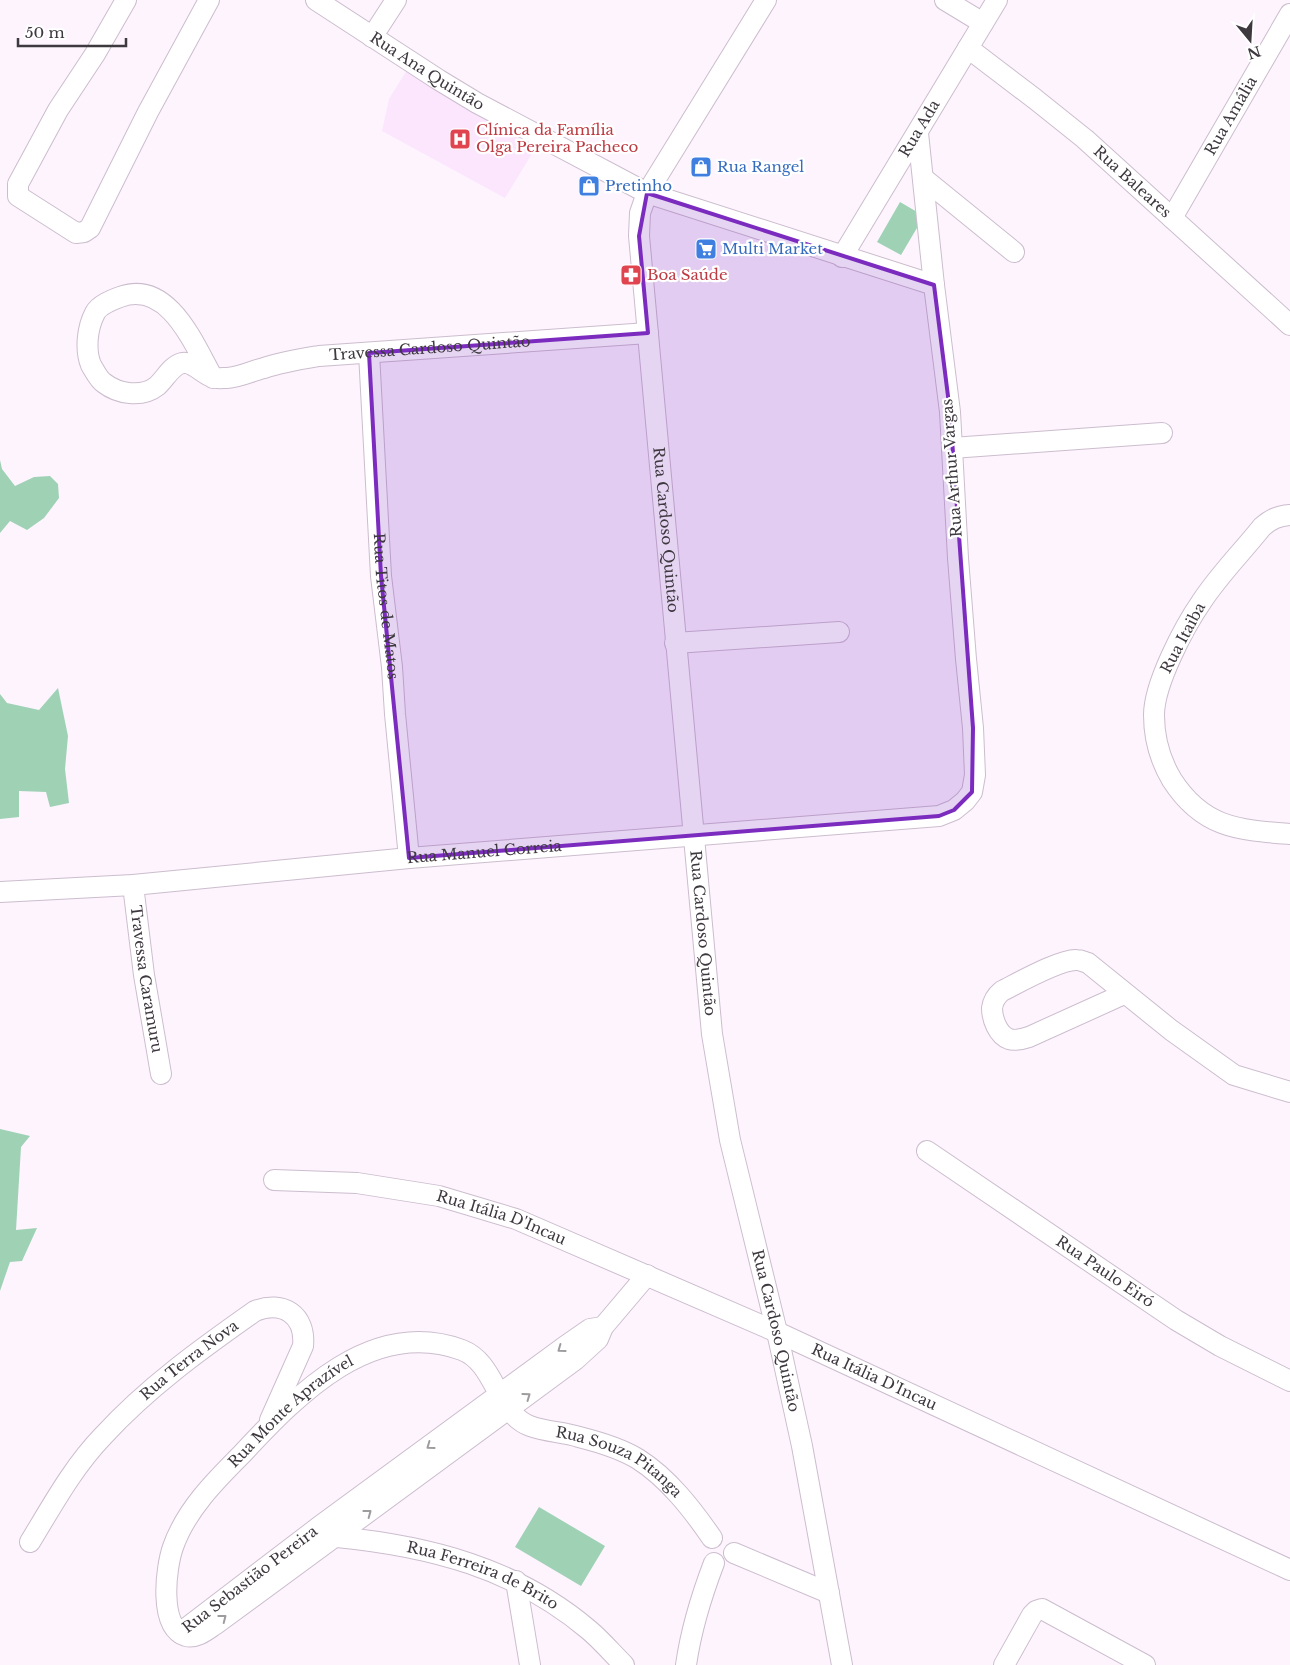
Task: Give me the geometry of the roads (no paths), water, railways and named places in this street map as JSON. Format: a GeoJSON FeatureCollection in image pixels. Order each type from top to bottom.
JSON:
{"type":"FeatureCollection","features":[{"type":"Feature","properties":{"kind":"street"},"geometry":{"type":"LineString","coordinates":[[126,0],[95,54],[58,110],[18,184],[18,196],[76,233],[84,232],[90,228],[148,112],[209,0]]}},
{"type":"Feature","properties":{"kind":"street","name":"Rua Ana Quintão"},"geometry":{"type":"LineString","coordinates":[[316,0],[438,80],[477,103],[647,193],[934,285]]}},
{"type":"Feature","properties":{"kind":"street"},"geometry":{"type":"LineString","coordinates":[[372,37],[396,0]]}},
{"type":"Feature","properties":{"kind":"street","name":"Rua Cardoso Quintão"},"geometry":{"type":"LineString","coordinates":[[766,0],[647,193],[640,213],[639,236],[712,1034],[730,1140],[777,1332],[802,1446],[842,1665]]}},
{"type":"Feature","properties":{"kind":"street"},"geometry":{"type":"LineString","coordinates":[[945,0],[983,23]]}},
{"type":"Feature","properties":{"kind":"street","name":"Rua Ada"},"geometry":{"type":"LineString","coordinates":[[842,257],[997,0]]}},
{"type":"Feature","properties":{"kind":"street","name":"Rua Amália"},"geometry":{"type":"LineString","coordinates":[[1172,218],[1290,14]]}},
{"type":"Feature","properties":{"kind":"street","name":"Rua Baleares"},"geometry":{"type":"LineString","coordinates":[[968,48],[1085,139],[1290,325]]}},
{"type":"Feature","properties":{"kind":"street","name":"Rua Arthur Vargas"},"geometry":{"type":"LineString","coordinates":[[918,133],[950,412],[958,558],[973,728],[975,775],[972,792],[965,801]]}},
{"type":"Feature","properties":{"kind":"street"},"geometry":{"type":"LineString","coordinates":[[922,178],[1014,252]]}},
{"type":"Feature","properties":{"kind":"street"},"geometry":{"type":"LineString","coordinates":[[129,294],[150,297],[167,305],[178,317],[213,378],[183,363],[174,368],[156,387],[139,393],[124,393],[102,383],[87,355],[88,335],[95,312],[110,301],[129,294]]}},
{"type":"Feature","properties":{"kind":"street","name":"Travessa Cardoso Quintão"},"geometry":{"type":"LineString","coordinates":[[213,378],[246,375],[262,368],[319,356],[648,333]]}},
{"type":"Feature","properties":{"kind":"street","name":"Rua Titos de Matos"},"geometry":{"type":"LineString","coordinates":[[370,353],[381,576],[392,667],[409,858]]}},
{"type":"Feature","properties":{"kind":"street"},"geometry":{"type":"LineString","coordinates":[[952,448],[1162,433]]}},
{"type":"Feature","properties":{"kind":"street","name":"Rua Itaiba"},"geometry":{"type":"LineString","coordinates":[[1290,515],[1279,516],[1270,520],[1202,601],[1177,644],[1161,680],[1154,714],[1155,738],[1163,765],[1179,791],[1196,808],[1211,820],[1232,827],[1290,834]]}},
{"type":"Feature","properties":{"kind":"street"},"geometry":{"type":"LineString","coordinates":[[675,643],[839,632]]}},
{"type":"Feature","properties":{"kind":"street","name":"Rua Manuel Correia"},"geometry":{"type":"LineString","coordinates":[[0,892],[133,885],[409,858],[693,837],[939,816],[954,810],[965,801]]}},
{"type":"Feature","properties":{"kind":"street","name":"Travessa Caramuru"},"geometry":{"type":"LineString","coordinates":[[133,885],[144,975],[161,1074]]}},
{"type":"Feature","properties":{"kind":"street"},"geometry":{"type":"LineString","coordinates":[[1124,994],[1020,1040],[1008,1039],[999,1031],[992,1008],[996,997],[1002,991],[1061,964],[1074,960],[1088,963],[1124,994],[1234,1075],[1290,1092]]}},
{"type":"Feature","properties":{"kind":"street","name":"Rua Paulo Eiró"},"geometry":{"type":"LineString","coordinates":[[928,1151],[1176,1320],[1250,1361],[1290,1380]]}},
{"type":"Feature","properties":{"kind":"street","name":"Rua Itália D'Incau"},"geometry":{"type":"LineString","coordinates":[[274,1180],[356,1183],[438,1196],[516,1219],[777,1332],[1290,1570]]}},
{"type":"Feature","properties":{"kind":"street","name":"Rua Sebastião Pereira"},"geometry":{"type":"LineString","coordinates":[[180,1632],[186,1636],[201,1634],[328,1531],[467,1439],[504,1402],[590,1348],[598,1339],[603,1327],[647,1275]]}},
{"type":"Feature","properties":{"kind":"street","name":"Rua Terra Nova"},"geometry":{"type":"LineString","coordinates":[[30,1542],[77,1468],[101,1437],[144,1394],[199,1351],[255,1311],[265,1307],[277,1306],[294,1316],[304,1334],[303,1346],[268,1426]]}},
{"type":"Feature","properties":{"kind":"street","name":"Rua Monte Aprazível"},"geometry":{"type":"LineString","coordinates":[[180,1632],[172,1620],[166,1598],[168,1566],[173,1547],[182,1528],[196,1505],[268,1426],[303,1394],[334,1370],[383,1347],[411,1342],[442,1344],[464,1351],[479,1362],[504,1402]]}},
{"type":"Feature","properties":{"kind":"street","name":"Rua Souza Pitanga"},"geometry":{"type":"LineString","coordinates":[[504,1402],[520,1420],[531,1426],[578,1436],[613,1447],[638,1460],[663,1479],[696,1514],[712,1538]]}},
{"type":"Feature","properties":{"kind":"street","name":"Rua Ferreira de Brito"},"geometry":{"type":"LineString","coordinates":[[328,1531],[432,1552],[483,1567],[516,1582],[555,1604],[590,1630],[624,1665]]}},
{"type":"Feature","properties":{"kind":"street"},"geometry":{"type":"LineString","coordinates":[[717,1536],[728,1538],[732,1542],[734,1553],[726,1563],[720,1564],[714,1563],[706,1556],[705,1552],[706,1546],[712,1538],[717,1536]]}},
{"type":"Feature","properties":{"kind":"street"},"geometry":{"type":"LineString","coordinates":[[734,1553],[829,1593]]}},
{"type":"Feature","properties":{"kind":"street"},"geometry":{"type":"LineString","coordinates":[[686,1665],[689,1641],[696,1614],[714,1563]]}},
{"type":"Feature","properties":{"kind":"street"},"geometry":{"type":"LineString","coordinates":[[516,1582],[530,1665]]}},
{"type":"Feature","properties":{"kind":"street"},"geometry":{"type":"LineString","coordinates":[[1004,1665],[1032,1615],[1042,1609],[1145,1665]]}},
{"type":"Feature","properties":{"kind":"place","name":"Clínica da Família Olga Pereira Pacheco"},"geometry":{"type":"Point","coordinates":[460,139]}},
{"type":"Feature","properties":{"kind":"place","name":"Rua Rangel"},"geometry":{"type":"Point","coordinates":[701,167]}},
{"type":"Feature","properties":{"kind":"place","name":"Pretinho"},"geometry":{"type":"Point","coordinates":[589,186]}},
{"type":"Feature","properties":{"kind":"place","name":"Multi Market"},"geometry":{"type":"Point","coordinates":[706,249]}},
{"type":"Feature","properties":{"kind":"place","name":"Boa Saúde"},"geometry":{"type":"Point","coordinates":[631,275]}}]}
